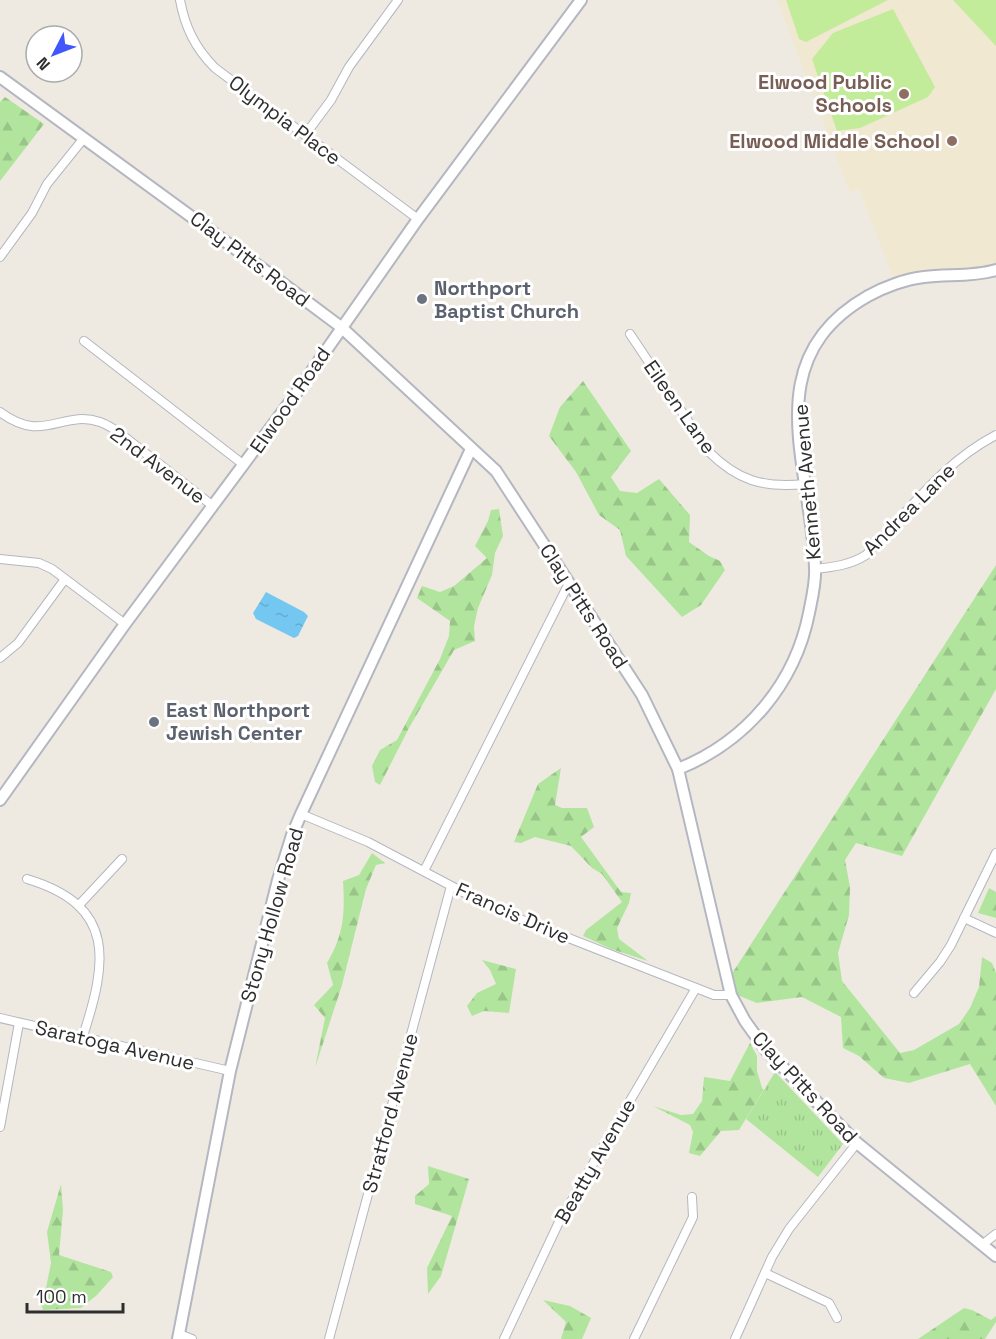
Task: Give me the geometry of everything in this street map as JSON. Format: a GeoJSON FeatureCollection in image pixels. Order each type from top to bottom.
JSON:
{"type":"FeatureCollection","features":[{"type":"Feature","properties":{"kind":"street","name":"Olympia Place"},"geometry":{"type":"LineString","coordinates":[[180,0],[188,30],[203,55],[224,75],[418,219]]}},
{"type":"Feature","properties":{"kind":"street"},"geometry":{"type":"LineString","coordinates":[[305,135],[332,100],[349,67],[398,0]]}},
{"type":"Feature","properties":{"kind":"street","name":"Elwood Road"},"geometry":{"type":"LineString","coordinates":[[0,800],[125,624],[244,465],[418,219],[581,0]]}},
{"type":"Feature","properties":{"kind":"street","name":"Clay Pitts Road"},"geometry":{"type":"LineString","coordinates":[[0,77],[341,327],[495,471],[642,696],[678,769],[731,995],[745,1021],[765,1049],[857,1143],[996,1256]]}},
{"type":"Feature","properties":{"kind":"street"},"geometry":{"type":"LineString","coordinates":[[0,257],[32,213],[47,184],[84,138]]}},
{"type":"Feature","properties":{"kind":"street","name":"Kenneth Avenue"},"geometry":{"type":"LineString","coordinates":[[678,769],[697,761],[733,738],[766,706],[790,670],[806,631],[815,569],[798,418],[801,382],[811,352],[827,327],[851,307],[886,288],[923,277],[970,276],[996,270]]}},
{"type":"Feature","properties":{"kind":"street","name":"Eileen Lane"},"geometry":{"type":"LineString","coordinates":[[630,334],[708,451],[720,463],[751,481],[785,486],[805,484]]}},
{"type":"Feature","properties":{"kind":"street"},"geometry":{"type":"LineString","coordinates":[[84,340],[244,465]]}},
{"type":"Feature","properties":{"kind":"street","name":"2nd Avenue"},"geometry":{"type":"LineString","coordinates":[[0,412],[12,421],[44,428],[80,420],[100,422],[117,431],[213,506]]}},
{"type":"Feature","properties":{"kind":"street","name":"Andrea Lane"},"geometry":{"type":"LineString","coordinates":[[815,569],[842,566],[866,555],[935,479],[966,453],[996,435]]}},
{"type":"Feature","properties":{"kind":"street","name":"Stony Hollow Road"},"geometry":{"type":"LineString","coordinates":[[178,1336],[230,1071],[278,880],[292,835],[471,449]]}},
{"type":"Feature","properties":{"kind":"street"},"geometry":{"type":"LineString","coordinates":[[0,559],[39,563],[52,569],[125,624]]}},
{"type":"Feature","properties":{"kind":"street"},"geometry":{"type":"LineString","coordinates":[[0,658],[18,643],[65,579]]}},
{"type":"Feature","properties":{"kind":"street"},"geometry":{"type":"LineString","coordinates":[[424,871],[569,583]]}},
{"type":"Feature","properties":{"kind":"street","name":"Francis Drive"},"geometry":{"type":"LineString","coordinates":[[301,814],[368,842],[497,910],[714,995],[731,995]]}},
{"type":"Feature","properties":{"kind":"street"},"geometry":{"type":"LineString","coordinates":[[915,993],[940,962],[996,853]]}},
{"type":"Feature","properties":{"kind":"street"},"geometry":{"type":"LineString","coordinates":[[79,905],[122,859]]}},
{"type":"Feature","properties":{"kind":"street"},"geometry":{"type":"LineString","coordinates":[[27,879],[46,885],[79,905],[97,934],[100,964],[91,1010],[83,1036]]}},
{"type":"Feature","properties":{"kind":"street","name":"Stratford Avenue"},"geometry":{"type":"LineString","coordinates":[[329,1339],[451,886]]}},
{"type":"Feature","properties":{"kind":"street"},"geometry":{"type":"LineString","coordinates":[[964,918],[996,933]]}},
{"type":"Feature","properties":{"kind":"street","name":"Beatty Avenue"},"geometry":{"type":"LineString","coordinates":[[504,1339],[559,1222],[696,988]]}},
{"type":"Feature","properties":{"kind":"street","name":"Saratoga Avenue"},"geometry":{"type":"LineString","coordinates":[[0,1018],[230,1071]]}},
{"type":"Feature","properties":{"kind":"street"},"geometry":{"type":"LineString","coordinates":[[0,1127],[19,1023]]}},
{"type":"Feature","properties":{"kind":"street"},"geometry":{"type":"LineString","coordinates":[[735,1339],[765,1273],[789,1229],[857,1143]]}},
{"type":"Feature","properties":{"kind":"street"},"geometry":{"type":"LineString","coordinates":[[634,1339],[693,1217],[692,1197]]}},
{"type":"Feature","properties":{"kind":"street"},"geometry":{"type":"LineString","coordinates":[[982,1245],[996,1234]]}},
{"type":"Feature","properties":{"kind":"street"},"geometry":{"type":"LineString","coordinates":[[765,1273],[829,1303],[837,1318]]}},
{"type":"Feature","properties":{"kind":"street"},"geometry":{"type":"LineString","coordinates":[[178,1336],[192,1339]]}},
{"type":"Feature","properties":{"kind":"shaded area","name":"Elwood Public Schools"},"geometry":{"type":"Polygon","coordinates":[[[777,0],[996,0],[996,263],[967,268],[916,271],[893,277],[859,189],[850,193],[777,0]]]}},
{"type":"Feature","properties":{"kind":"green space"},"geometry":{"type":"Polygon","coordinates":[[[786,0],[888,0],[806,42],[799,39],[786,0]]]}},
{"type":"Feature","properties":{"kind":"green space"},"geometry":{"type":"Polygon","coordinates":[[[953,0],[996,0],[996,46],[953,0]]]}},
{"type":"Feature","properties":{"kind":"green space"},"geometry":{"type":"Polygon","coordinates":[[[893,9],[935,87],[928,97],[860,128],[837,131],[812,59],[833,33],[893,9]]]}},
{"type":"Feature","properties":{"kind":"green space"},"geometry":{"type":"Polygon","coordinates":[[[5,97],[44,124],[0,181],[0,102],[5,97]]]}},
{"type":"Feature","properties":{"kind":"green space"},"geometry":{"type":"Polygon","coordinates":[[[583,381],[631,451],[611,477],[620,491],[637,493],[659,479],[690,515],[689,542],[720,561],[725,570],[701,605],[682,617],[626,556],[620,530],[599,515],[576,472],[549,436],[560,407],[583,381]]]}},
{"type":"Feature","properties":{"kind":"green space"},"geometry":{"type":"Polygon","coordinates":[[[499,509],[503,536],[495,553],[492,575],[478,608],[474,626],[475,641],[454,650],[409,728],[380,785],[375,782],[372,766],[380,750],[397,740],[440,659],[449,636],[450,621],[417,598],[422,586],[440,592],[454,586],[487,558],[475,546],[491,510],[499,509]]]}},
{"type":"Feature","properties":{"kind":"green space"},"geometry":{"type":"Polygon","coordinates":[[[996,565],[996,689],[902,856],[856,843],[845,860],[850,887],[849,915],[838,953],[842,981],[900,1053],[914,1050],[959,1024],[970,1008],[979,987],[982,957],[992,963],[996,973],[996,1106],[970,1064],[909,1083],[884,1078],[859,1056],[843,1048],[841,1017],[802,997],[757,1003],[722,989],[996,565]]]}},
{"type":"Feature","properties":{"kind":"green space"},"geometry":{"type":"Polygon","coordinates":[[[561,768],[555,805],[562,808],[587,808],[594,827],[581,837],[621,892],[631,893],[629,903],[617,928],[619,939],[648,961],[611,949],[583,936],[586,930],[622,902],[602,874],[592,868],[571,846],[535,837],[521,843],[514,842],[538,784],[561,768]]]}},
{"type":"Feature","properties":{"kind":"green space"},"geometry":{"type":"Polygon","coordinates":[[[372,853],[385,863],[376,865],[366,889],[342,985],[315,1068],[325,1018],[314,1005],[333,985],[327,963],[337,943],[342,924],[343,881],[359,875],[372,853]]]}},
{"type":"Feature","properties":{"kind":"green space"},"geometry":{"type":"Polygon","coordinates":[[[989,888],[996,892],[996,918],[978,913],[989,888]]]}},
{"type":"Feature","properties":{"kind":"green space"},"geometry":{"type":"Polygon","coordinates":[[[482,960],[516,969],[509,1013],[484,1011],[472,1016],[467,1006],[477,993],[496,984],[490,970],[482,960]]]}},
{"type":"Feature","properties":{"kind":"green space"},"geometry":{"type":"Polygon","coordinates":[[[750,1043],[757,1056],[757,1071],[763,1091],[739,1130],[721,1131],[700,1156],[689,1153],[693,1132],[690,1125],[653,1106],[681,1115],[693,1114],[702,1101],[704,1077],[730,1081],[750,1043]]]}},
{"type":"Feature","properties":{"kind":"green space"},"geometry":{"type":"Polygon","coordinates":[[[775,1072],[843,1144],[818,1177],[746,1119],[775,1072]]]}},
{"type":"Feature","properties":{"kind":"green space"},"geometry":{"type":"Polygon","coordinates":[[[428,1166],[469,1179],[441,1276],[428,1294],[427,1268],[452,1216],[415,1204],[415,1196],[429,1184],[428,1166]]]}},
{"type":"Feature","properties":{"kind":"green space"},"geometry":{"type":"Polygon","coordinates":[[[61,1184],[63,1210],[59,1255],[111,1272],[113,1277],[81,1308],[43,1310],[40,1301],[45,1293],[51,1263],[47,1232],[61,1184]]]}},
{"type":"Feature","properties":{"kind":"green space"},"geometry":{"type":"Polygon","coordinates":[[[543,1300],[570,1306],[591,1318],[582,1339],[561,1339],[566,1322],[543,1300]]]}},
{"type":"Feature","properties":{"kind":"green space"},"geometry":{"type":"Polygon","coordinates":[[[964,1308],[991,1320],[996,1316],[996,1322],[985,1339],[918,1339],[964,1308]]]}},
{"type":"Feature","properties":{"kind":"water"},"geometry":{"type":"Polygon","coordinates":[[[266,592],[308,616],[298,636],[294,638],[256,619],[253,613],[266,592]]]}},
{"type":"Feature","properties":{"kind":"place","name":"Elwood Public Schools"},"geometry":{"type":"Point","coordinates":[904,94]}},
{"type":"Feature","properties":{"kind":"place","name":"Elwood Middle School"},"geometry":{"type":"Point","coordinates":[952,141]}},
{"type":"Feature","properties":{"kind":"place","name":"Northport Baptist Church"},"geometry":{"type":"Point","coordinates":[422,299]}},
{"type":"Feature","properties":{"kind":"place","name":"East Northport Jewish Center"},"geometry":{"type":"Point","coordinates":[154,722]}}]}
